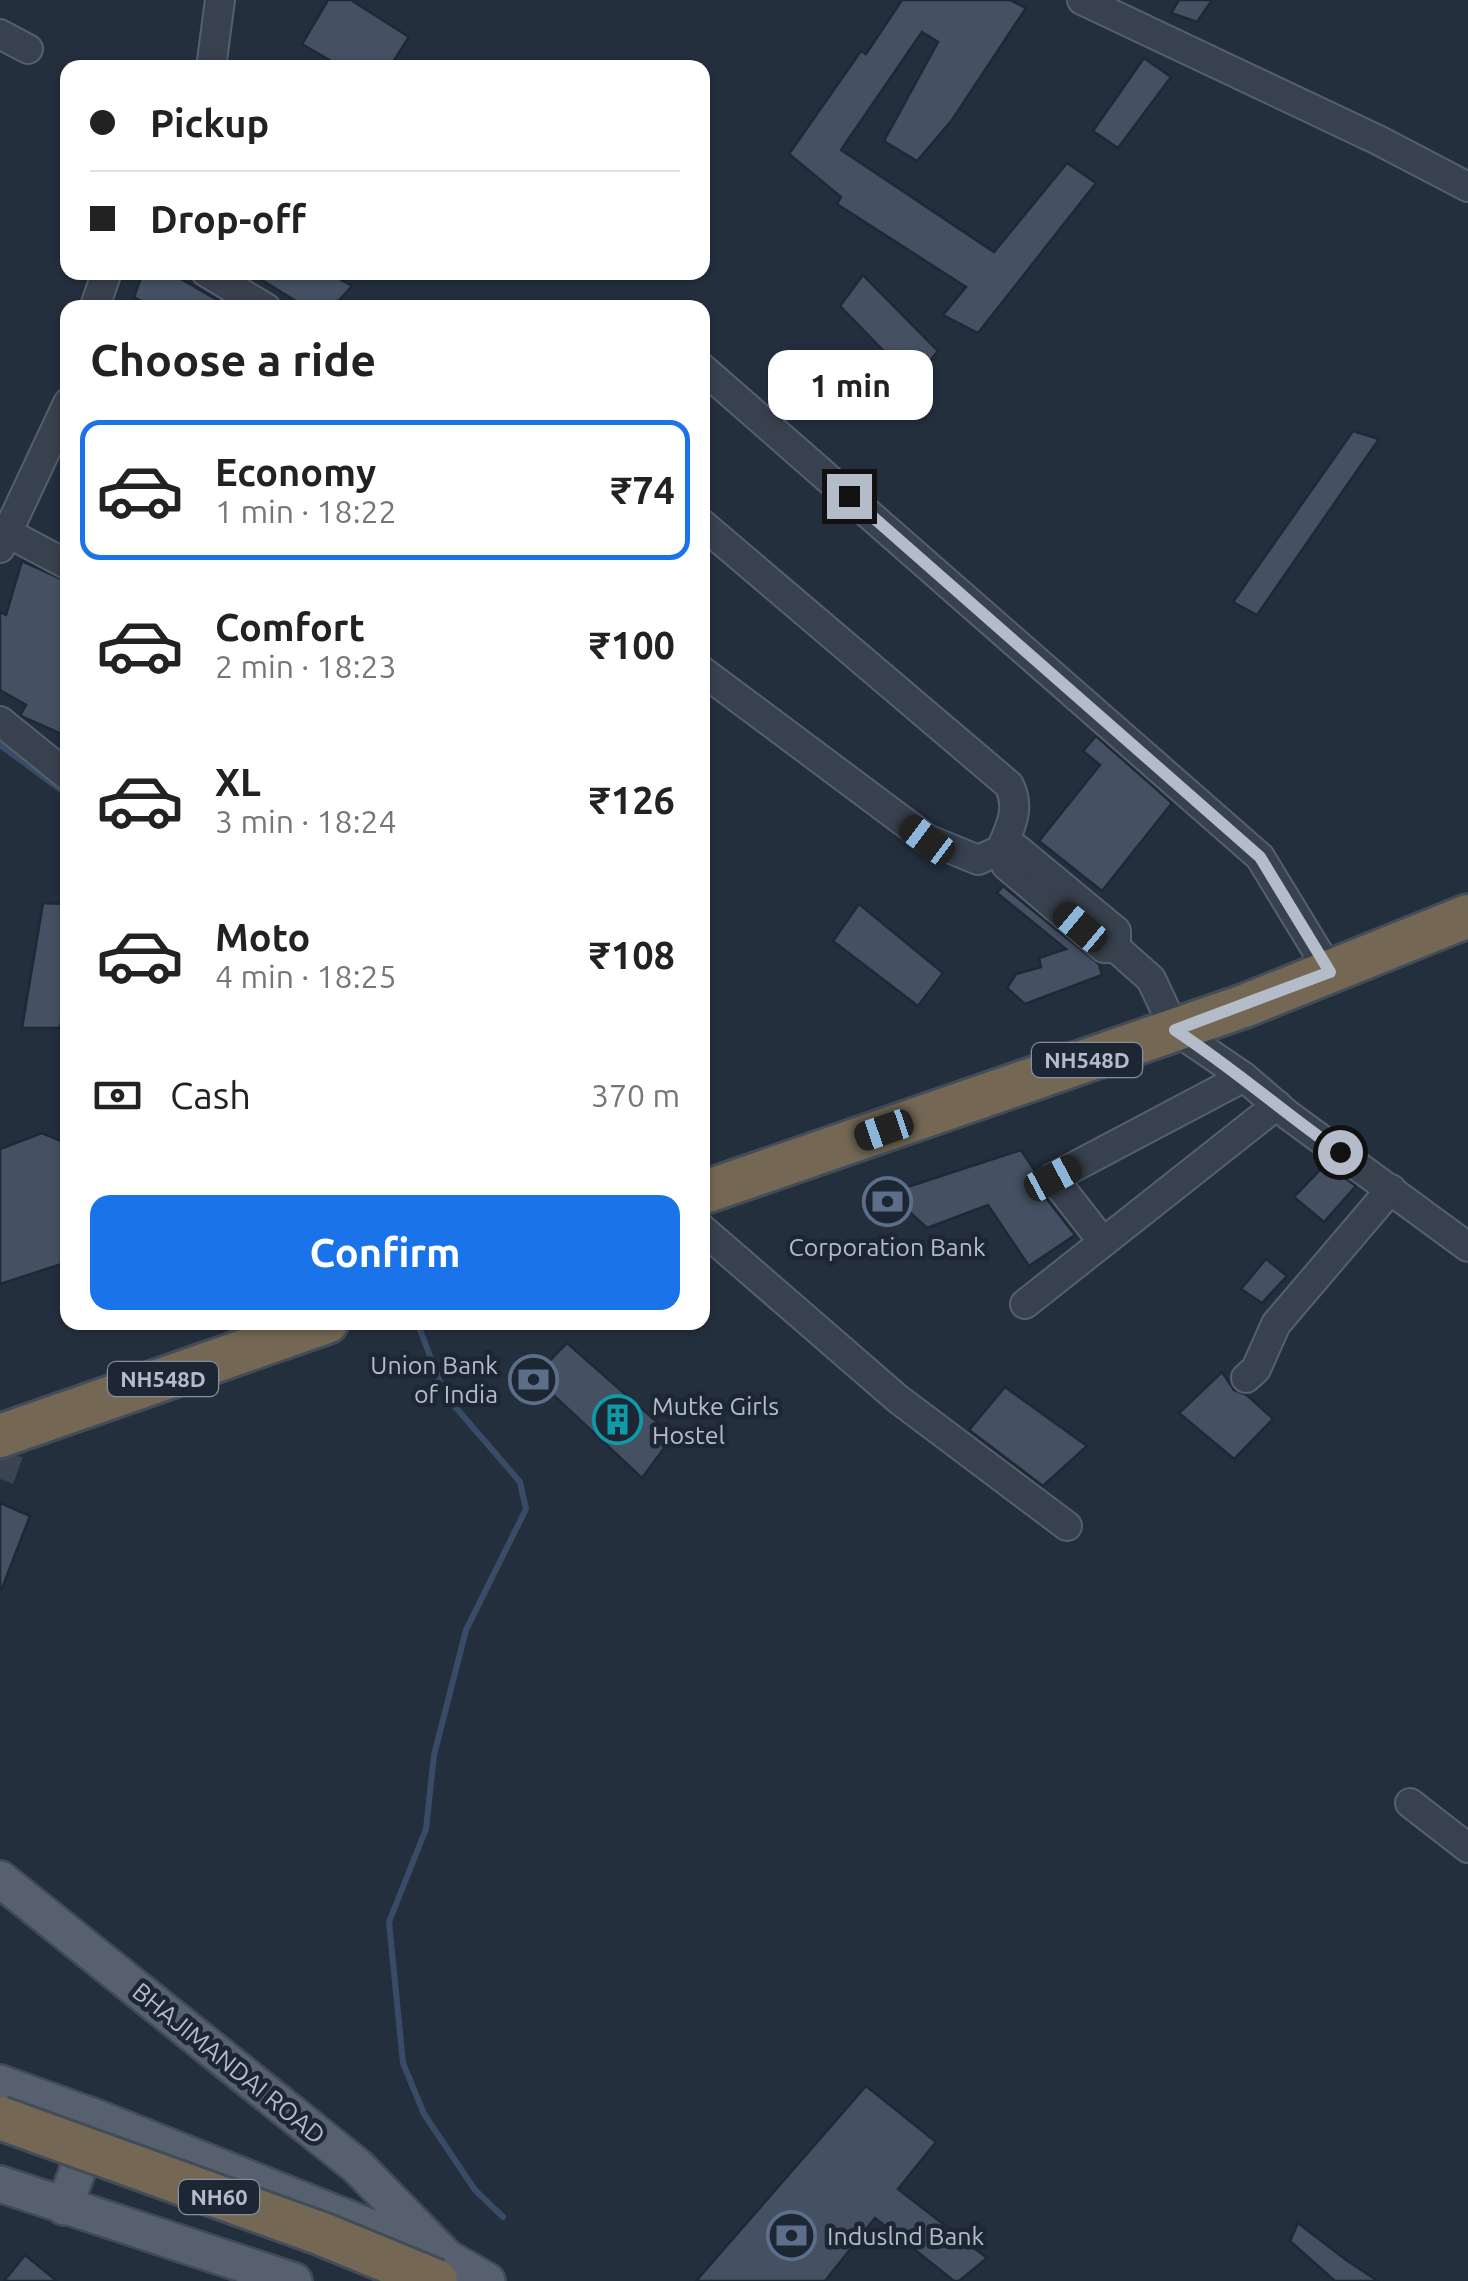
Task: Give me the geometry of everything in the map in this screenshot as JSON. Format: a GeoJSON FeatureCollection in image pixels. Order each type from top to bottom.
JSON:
{"type":"FeatureCollection","features":[{"type":"Feature","properties":{"kind":"highway","name":"NH548D"},"geometry":{"type":"LineString","coordinates":[[710,1190],[1175,1030],[1468,916]]}},
{"type":"Feature","properties":{"kind":"highway","name":"NH548D"},"geometry":{"type":"LineString","coordinates":[[0,1436],[304,1330]]}},
{"type":"Feature","properties":{"kind":"highway","name":"NH60"},"geometry":{"type":"LineString","coordinates":[[0,2118],[322,2234],[441,2269]]}},
{"type":"Feature","properties":{"kind":"highway","name":"NH60"},"geometry":{"type":"LineString","coordinates":[[0,2145],[273,2242],[368,2281]]}},
{"type":"Feature","properties":{"kind":"main road","name":"BHAJIMANDAI ROAD"},"geometry":{"type":"LineString","coordinates":[[0,1879],[357,2166],[441,2269]]}},
{"type":"Feature","properties":{"kind":"main road"},"geometry":{"type":"LineString","coordinates":[[0,2083],[329,2210],[441,2269],[487,2281]]}},
{"type":"Feature","properties":{"kind":"main road"},"geometry":{"type":"LineString","coordinates":[[64,2207],[97,2118]]}},
{"type":"Feature","properties":{"kind":"main road"},"geometry":{"type":"LineString","coordinates":[[329,2210],[357,2166]]}},
{"type":"Feature","properties":{"kind":"main road"},"geometry":{"type":"LineString","coordinates":[[0,2184],[284,2279]]}},
{"type":"Feature","properties":{"kind":"street"},"geometry":{"type":"LineString","coordinates":[[212,60],[220,0]]}},
{"type":"Feature","properties":{"kind":"street"},"geometry":{"type":"LineString","coordinates":[[1082,0],[1378,140],[1468,187]]}},
{"type":"Feature","properties":{"kind":"street"},"geometry":{"type":"LineString","coordinates":[[0,34],[28,49]]}},
{"type":"Feature","properties":{"kind":"street"},"geometry":{"type":"LineString","coordinates":[[219,280],[253,300]]}},
{"type":"Feature","properties":{"kind":"street"},"geometry":{"type":"LineString","coordinates":[[710,375],[1260,857],[1330,972]]}},
{"type":"Feature","properties":{"kind":"street"},"geometry":{"type":"LineString","coordinates":[[60,420],[4,540],[60,561]]}},
{"type":"Feature","properties":{"kind":"street"},"geometry":{"type":"LineString","coordinates":[[710,531],[1009,785],[1016,799],[1014,818],[1001,850],[1006,865],[1104,948],[1116,948],[1151,979],[1175,1030],[1244,1076],[1277,1105],[1468,1246]]}},
{"type":"Feature","properties":{"kind":"street"},"geometry":{"type":"LineString","coordinates":[[710,676],[927,840],[978,860],[1001,850]]}},
{"type":"Feature","properties":{"kind":"street"},"geometry":{"type":"LineString","coordinates":[[0,722],[60,770]]}},
{"type":"Feature","properties":{"kind":"street"},"geometry":{"type":"LineString","coordinates":[[1103,1242],[1053,1178],[1244,1076]]}},
{"type":"Feature","properties":{"kind":"street"},"geometry":{"type":"LineString","coordinates":[[1024,1304],[1277,1105]]}},
{"type":"Feature","properties":{"kind":"street"},"geometry":{"type":"LineString","coordinates":[[1246,1378],[1256,1369],[1276,1324],[1391,1189]]}},
{"type":"Feature","properties":{"kind":"street"},"geometry":{"type":"LineString","coordinates":[[710,1236],[898,1399],[1067,1526]]}},
{"type":"Feature","properties":{"kind":"street"},"geometry":{"type":"LineString","coordinates":[[1410,1804],[1468,1848]]}},
{"type":"Feature","properties":{"kind":"building"},"geometry":{"type":"Polygon","coordinates":[[[328,0],[351,0],[409,37],[394,60],[329,60],[302,44],[328,0]]]}},
{"type":"Feature","properties":{"kind":"building"},"geometry":{"type":"Polygon","coordinates":[[[902,0],[1010,0],[1026,8],[952,120],[917,161],[884,141],[938,42],[922,32],[841,150],[994,252],[1067,163],[1096,183],[978,333],[943,315],[966,287],[837,204],[841,197],[789,154],[902,0]]]}},
{"type":"Feature","properties":{"kind":"building"},"geometry":{"type":"Polygon","coordinates":[[[1179,0],[1212,0],[1197,22],[1171,13],[1179,0]]]}},
{"type":"Feature","properties":{"kind":"building"},"geometry":{"type":"Polygon","coordinates":[[[1144,58],[1171,77],[1118,148],[1093,131],[1144,58]]]}},
{"type":"Feature","properties":{"kind":"building"},"geometry":{"type":"Polygon","coordinates":[[[863,275],[938,351],[913,381],[840,306],[863,275]]]}},
{"type":"Feature","properties":{"kind":"building"},"geometry":{"type":"Polygon","coordinates":[[[140,280],[183,280],[217,300],[139,300],[134,297],[140,280]]]}},
{"type":"Feature","properties":{"kind":"building"},"geometry":{"type":"Polygon","coordinates":[[[262,280],[341,280],[352,286],[339,300],[294,300],[262,280]]]}},
{"type":"Feature","properties":{"kind":"building"},"geometry":{"type":"Polygon","coordinates":[[[1353,431],[1379,439],[1257,615],[1233,602],[1353,431]]]}},
{"type":"Feature","properties":{"kind":"building"},"geometry":{"type":"Polygon","coordinates":[[[22,561],[60,578],[60,733],[20,715],[26,705],[0,690],[0,612],[6,615],[22,561]]]}},
{"type":"Feature","properties":{"kind":"building"},"geometry":{"type":"Polygon","coordinates":[[[1096,736],[1172,803],[1102,891],[1039,841],[1100,765],[1083,751],[1096,736]]]}},
{"type":"Feature","properties":{"kind":"building"},"geometry":{"type":"Polygon","coordinates":[[[1003,886],[1099,964],[1102,975],[1025,1004],[1007,988],[1016,974],[1041,967],[1039,958],[1066,949],[997,893],[1003,886]]]}},
{"type":"Feature","properties":{"kind":"building"},"geometry":{"type":"Polygon","coordinates":[[[43,903],[60,904],[60,1028],[22,1028],[43,903]]]}},
{"type":"Feature","properties":{"kind":"building"},"geometry":{"type":"Polygon","coordinates":[[[859,904],[943,973],[918,1006],[833,941],[859,904]]]}},
{"type":"Feature","properties":{"kind":"building"},"geometry":{"type":"Polygon","coordinates":[[[42,1133],[60,1141],[60,1265],[0,1284],[0,1149],[42,1133]]]}},
{"type":"Feature","properties":{"kind":"building"},"geometry":{"type":"Polygon","coordinates":[[[1021,1150],[1037,1174],[1039,1189],[1075,1235],[1029,1266],[988,1205],[927,1228],[889,1193],[1021,1150]]]}},
{"type":"Feature","properties":{"kind":"building"},"geometry":{"type":"Polygon","coordinates":[[[1326,1164],[1356,1186],[1324,1222],[1294,1197],[1326,1164]]]}},
{"type":"Feature","properties":{"kind":"building"},"geometry":{"type":"Polygon","coordinates":[[[1266,1259],[1287,1276],[1262,1303],[1241,1289],[1266,1259]]]}},
{"type":"Feature","properties":{"kind":"building","name":"Mutke Girls Hostel"},"geometry":{"type":"Polygon","coordinates":[[[567,1343],[673,1436],[642,1478],[534,1377],[567,1343]]]}},
{"type":"Feature","properties":{"kind":"building"},"geometry":{"type":"Polygon","coordinates":[[[1222,1372],[1234,1390],[1247,1395],[1273,1419],[1234,1459],[1179,1413],[1222,1372]]]}},
{"type":"Feature","properties":{"kind":"building"},"geometry":{"type":"Polygon","coordinates":[[[1005,1387],[1087,1446],[1043,1486],[969,1430],[1005,1387]]]}},
{"type":"Feature","properties":{"kind":"building"},"geometry":{"type":"Polygon","coordinates":[[[0,1503],[30,1516],[1,1591],[0,1591],[0,1503]]]}},
{"type":"Feature","properties":{"kind":"building"},"geometry":{"type":"Polygon","coordinates":[[[866,2086],[936,2142],[898,2189],[987,2258],[954,2281],[875,2218],[825,2281],[696,2281],[866,2086]]]}},
{"type":"Feature","properties":{"kind":"building"},"geometry":{"type":"Polygon","coordinates":[[[1298,2223],[1378,2281],[1335,2281],[1290,2241],[1298,2223]]]}},
{"type":"Feature","properties":{"kind":"building"},"geometry":{"type":"Polygon","coordinates":[[[25,2255],[57,2281],[4,2281],[25,2255]]]}},
{"type":"Feature","properties":{"kind":"waterway"},"geometry":{"type":"LineString","coordinates":[[0,745],[60,789]]}},
{"type":"Feature","properties":{"kind":"waterway"},"geometry":{"type":"LineString","coordinates":[[420,1330],[445,1395],[520,1482],[526,1509],[466,1630],[434,1755],[426,1829],[389,1922],[403,2063],[424,2114],[475,2190],[503,2217]]}},
{"type":"Feature","properties":{"kind":"tunnel"},"geometry":{"type":"LineString","coordinates":[[0,1479],[18,1429]]}},
{"type":"Feature","properties":{"kind":"place","name":"Corporation Bank"},"geometry":{"type":"Point","coordinates":[887,1201]}},
{"type":"Feature","properties":{"kind":"place","name":"Union Bank of India"},"geometry":{"type":"Point","coordinates":[533,1379]}},
{"type":"Feature","properties":{"kind":"place","name":"Mutke Girls Hostel"},"geometry":{"type":"Point","coordinates":[617,1420]}},
{"type":"Feature","properties":{"kind":"place","name":"Induslnd Bank"},"geometry":{"type":"Point","coordinates":[792,2236]}},
{"type":"Feature","properties":{"kind":"route"},"geometry":{"type":"LineString","coordinates":[[849,496],[1260,857],[1330,972],[1175,1030],[1244,1076],[1288,1115],[1340,1152]]}}]}
